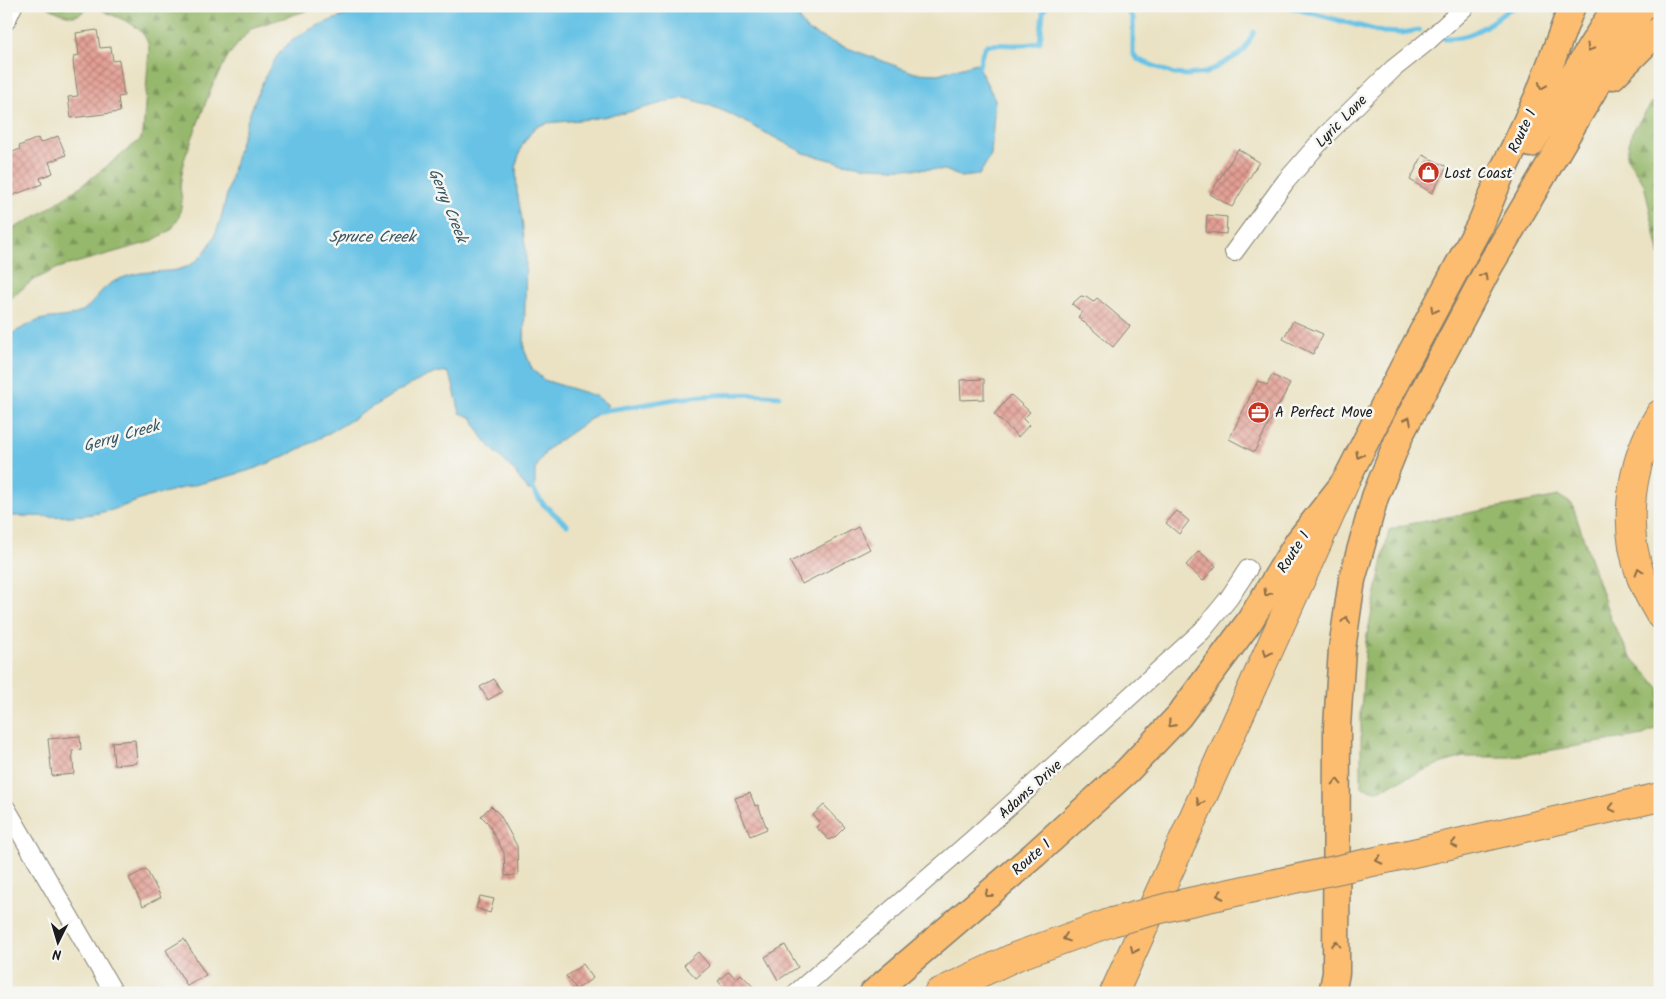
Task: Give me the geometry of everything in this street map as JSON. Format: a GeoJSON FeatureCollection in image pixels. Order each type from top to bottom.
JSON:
{"type":"FeatureCollection","features":[{"type":"Feature","properties":{"kind":"highway"},"geometry":{"type":"LineString","coordinates":[[1660,414],[1647,437],[1640,456],[1634,478],[1630,520],[1632,540],[1641,578],[1660,615]]}},
{"type":"Feature","properties":{"kind":"highway"},"geometry":{"type":"LineString","coordinates":[[1114,993],[1345,482]]}},
{"type":"Feature","properties":{"kind":"highway"},"geometry":{"type":"LineString","coordinates":[[938,993],[1017,956],[1112,922],[1176,905],[1660,797]]}},
{"type":"Feature","properties":{"kind":"main road"},"geometry":{"type":"LineString","coordinates":[[1482,221],[1542,128],[1616,6]]}},
{"type":"Feature","properties":{"kind":"main road"},"geometry":{"type":"LineString","coordinates":[[1332,993],[1336,972],[1337,727],[1342,649],[1354,571],[1375,497],[1401,433],[1489,267],[1643,6]]}},
{"type":"Feature","properties":{"kind":"main road","name":"Route 1"},"geometry":{"type":"LineString","coordinates":[[873,993],[1034,855],[1128,771],[1179,716],[1250,622],[1298,542],[1345,482],[1407,360],[1482,221],[1502,172],[1535,102],[1572,7]]}},
{"type":"Feature","properties":{"kind":"main road"},"geometry":{"type":"LineString","coordinates":[[1567,135],[1614,76],[1660,29]]}},
{"type":"Feature","properties":{"kind":"street"},"geometry":{"type":"LineString","coordinates":[[6,21],[13,6]]}},
{"type":"Feature","properties":{"kind":"street","name":"Lyric Lane"},"geometry":{"type":"LineString","coordinates":[[1234,252],[1286,181],[1326,136],[1393,70],[1466,6]]}},
{"type":"Feature","properties":{"kind":"street","name":"Adams Drive"},"geometry":{"type":"LineString","coordinates":[[796,993],[981,833],[1202,632],[1229,598],[1248,569]]}},
{"type":"Feature","properties":{"kind":"street"},"geometry":{"type":"LineString","coordinates":[[6,808],[114,993]]}},
{"type":"Feature","properties":{"kind":"green space"},"geometry":{"type":"Polygon","coordinates":[[[46,6],[327,6],[251,28],[228,56],[212,86],[184,160],[180,187],[182,201],[179,218],[171,230],[150,242],[58,268],[32,281],[6,302],[6,232],[41,213],[75,190],[140,140],[143,133],[149,49],[140,30],[97,7],[72,16],[46,6]]]}},
{"type":"Feature","properties":{"kind":"green space"},"geometry":{"type":"Polygon","coordinates":[[[1660,91],[1660,256],[1644,184],[1626,157],[1632,132],[1660,91]]]}},
{"type":"Feature","properties":{"kind":"green space"},"geometry":{"type":"Polygon","coordinates":[[[1559,496],[1572,504],[1611,620],[1629,654],[1660,689],[1660,727],[1643,735],[1511,757],[1464,757],[1439,764],[1376,791],[1361,787],[1361,712],[1366,640],[1389,530],[1404,525],[1559,496]]]}},
{"type":"Feature","properties":{"kind":"water","name":"Spruce Creek"},"geometry":{"type":"Polygon","coordinates":[[[375,6],[796,6],[801,22],[808,31],[834,43],[915,73],[938,74],[976,63],[995,99],[991,155],[979,175],[961,177],[945,170],[869,167],[843,163],[804,153],[728,113],[686,98],[625,113],[590,119],[547,123],[535,127],[522,145],[516,165],[517,192],[526,254],[524,349],[532,369],[544,380],[596,396],[608,405],[549,448],[535,470],[535,486],[532,490],[528,490],[514,471],[480,434],[473,418],[460,413],[452,381],[447,372],[425,377],[304,447],[282,458],[247,471],[153,496],[99,513],[60,516],[6,516],[6,337],[40,320],[79,313],[89,306],[107,286],[120,279],[145,272],[172,271],[188,266],[196,261],[204,253],[218,228],[245,128],[268,70],[278,55],[297,37],[318,25],[375,6]]]}},
{"type":"Feature","properties":{"kind":"building"},"geometry":{"type":"Polygon","coordinates":[[[97,30],[100,48],[111,47],[113,61],[119,60],[124,96],[118,97],[120,112],[71,118],[68,97],[78,96],[73,62],[74,56],[79,55],[76,33],[97,30]]]}},
{"type":"Feature","properties":{"kind":"building"},"geometry":{"type":"Polygon","coordinates":[[[58,136],[66,155],[49,162],[53,173],[40,178],[42,184],[6,198],[6,155],[20,149],[19,146],[38,138],[40,143],[58,136]]]}},
{"type":"Feature","properties":{"kind":"building"},"geometry":{"type":"Polygon","coordinates":[[[1238,149],[1259,162],[1232,207],[1210,194],[1238,149]]]}},
{"type":"Feature","properties":{"kind":"building","name":"Lost Coast"},"geometry":{"type":"Polygon","coordinates":[[[1423,155],[1447,167],[1432,193],[1410,180],[1423,155]]]}},
{"type":"Feature","properties":{"kind":"building"},"geometry":{"type":"Polygon","coordinates":[[[1207,215],[1227,217],[1226,234],[1206,232],[1207,215]]]}},
{"type":"Feature","properties":{"kind":"building"},"geometry":{"type":"Polygon","coordinates":[[[1081,296],[1093,302],[1097,298],[1130,326],[1113,347],[1078,317],[1082,312],[1072,304],[1081,296]]]}},
{"type":"Feature","properties":{"kind":"building"},"geometry":{"type":"Polygon","coordinates":[[[1293,321],[1323,334],[1313,354],[1283,339],[1293,321]]]}},
{"type":"Feature","properties":{"kind":"building","name":"A Perfect Move"},"geometry":{"type":"Polygon","coordinates":[[[1272,375],[1290,384],[1254,452],[1229,439],[1258,381],[1267,385],[1272,375]]]}},
{"type":"Feature","properties":{"kind":"building"},"geometry":{"type":"Polygon","coordinates":[[[984,379],[984,399],[961,400],[960,380],[984,379]]]}},
{"type":"Feature","properties":{"kind":"building"},"geometry":{"type":"Polygon","coordinates":[[[1011,395],[1030,412],[1023,419],[1029,425],[1018,437],[994,414],[1011,395]]]}},
{"type":"Feature","properties":{"kind":"building"},"geometry":{"type":"Polygon","coordinates":[[[1177,511],[1189,521],[1179,534],[1166,523],[1177,511]]]}},
{"type":"Feature","properties":{"kind":"building"},"geometry":{"type":"Polygon","coordinates":[[[858,527],[870,549],[802,584],[790,562],[858,527]]]}},
{"type":"Feature","properties":{"kind":"building"},"geometry":{"type":"Polygon","coordinates":[[[1199,551],[1216,566],[1203,581],[1186,565],[1199,551]]]}},
{"type":"Feature","properties":{"kind":"building"},"geometry":{"type":"Polygon","coordinates":[[[494,679],[502,692],[488,700],[480,687],[494,679]]]}},
{"type":"Feature","properties":{"kind":"building"},"geometry":{"type":"Polygon","coordinates":[[[80,736],[81,750],[72,751],[74,774],[52,776],[48,739],[80,736]]]}},
{"type":"Feature","properties":{"kind":"building"},"geometry":{"type":"Polygon","coordinates":[[[135,740],[137,763],[114,765],[112,742],[135,740]]]}},
{"type":"Feature","properties":{"kind":"building"},"geometry":{"type":"Polygon","coordinates":[[[750,793],[755,806],[758,805],[767,829],[750,836],[735,798],[750,793]]]}},
{"type":"Feature","properties":{"kind":"building"},"geometry":{"type":"Polygon","coordinates":[[[824,805],[845,827],[833,839],[829,840],[816,827],[820,823],[813,815],[824,805]]]}},
{"type":"Feature","properties":{"kind":"building"},"geometry":{"type":"Polygon","coordinates":[[[491,806],[500,815],[517,846],[518,875],[505,876],[504,853],[488,823],[481,816],[491,806]]]}},
{"type":"Feature","properties":{"kind":"building"},"geometry":{"type":"Polygon","coordinates":[[[146,869],[161,897],[143,906],[129,878],[146,869]]]}},
{"type":"Feature","properties":{"kind":"building"},"geometry":{"type":"Polygon","coordinates":[[[480,896],[494,899],[490,913],[476,908],[480,896]]]}},
{"type":"Feature","properties":{"kind":"building"},"geometry":{"type":"Polygon","coordinates":[[[184,939],[206,975],[187,986],[166,950],[184,939]]]}},
{"type":"Feature","properties":{"kind":"building"},"geometry":{"type":"Polygon","coordinates":[[[785,945],[798,967],[778,980],[765,957],[785,945]]]}},
{"type":"Feature","properties":{"kind":"building"},"geometry":{"type":"Polygon","coordinates":[[[698,952],[710,966],[696,978],[684,965],[698,952]]]}},
{"type":"Feature","properties":{"kind":"building"},"geometry":{"type":"Polygon","coordinates":[[[583,964],[593,978],[576,990],[566,976],[583,964]]]}},
{"type":"Feature","properties":{"kind":"building"},"geometry":{"type":"Polygon","coordinates":[[[729,971],[736,979],[741,974],[759,993],[720,993],[725,989],[718,981],[729,971]]]}},
{"type":"Feature","properties":{"kind":"waterway","name":"Gerry Creek"},"geometry":{"type":"LineString","coordinates":[[978,68],[982,53],[987,45],[1027,45],[1040,42],[1043,13],[1046,6]]}},
{"type":"Feature","properties":{"kind":"waterway","name":"Gerry Creek"},"geometry":{"type":"LineString","coordinates":[[1125,6],[1133,18],[1133,54],[1137,59],[1174,74],[1206,73],[1244,50],[1254,32]]}},
{"type":"Feature","properties":{"kind":"waterway","name":"Gerry Creek"},"geometry":{"type":"LineString","coordinates":[[1286,6],[1382,32],[1402,33],[1419,30]]}},
{"type":"Feature","properties":{"kind":"waterway","name":"Gerry Creek"},"geometry":{"type":"LineString","coordinates":[[1444,38],[1464,36],[1479,30],[1516,6]]}},
{"type":"Feature","properties":{"kind":"waterway"},"geometry":{"type":"LineString","coordinates":[[596,412],[700,396],[731,394],[779,396]]}},
{"type":"Feature","properties":{"kind":"waterway"},"geometry":{"type":"LineString","coordinates":[[529,484],[543,504],[567,525]]}},
{"type":"Feature","properties":{"kind":"place","name":"Lost Coast"},"geometry":{"type":"Point","coordinates":[1428,173]}},
{"type":"Feature","properties":{"kind":"place","name":"A Perfect Move"},"geometry":{"type":"Point","coordinates":[1259,412]}}]}
